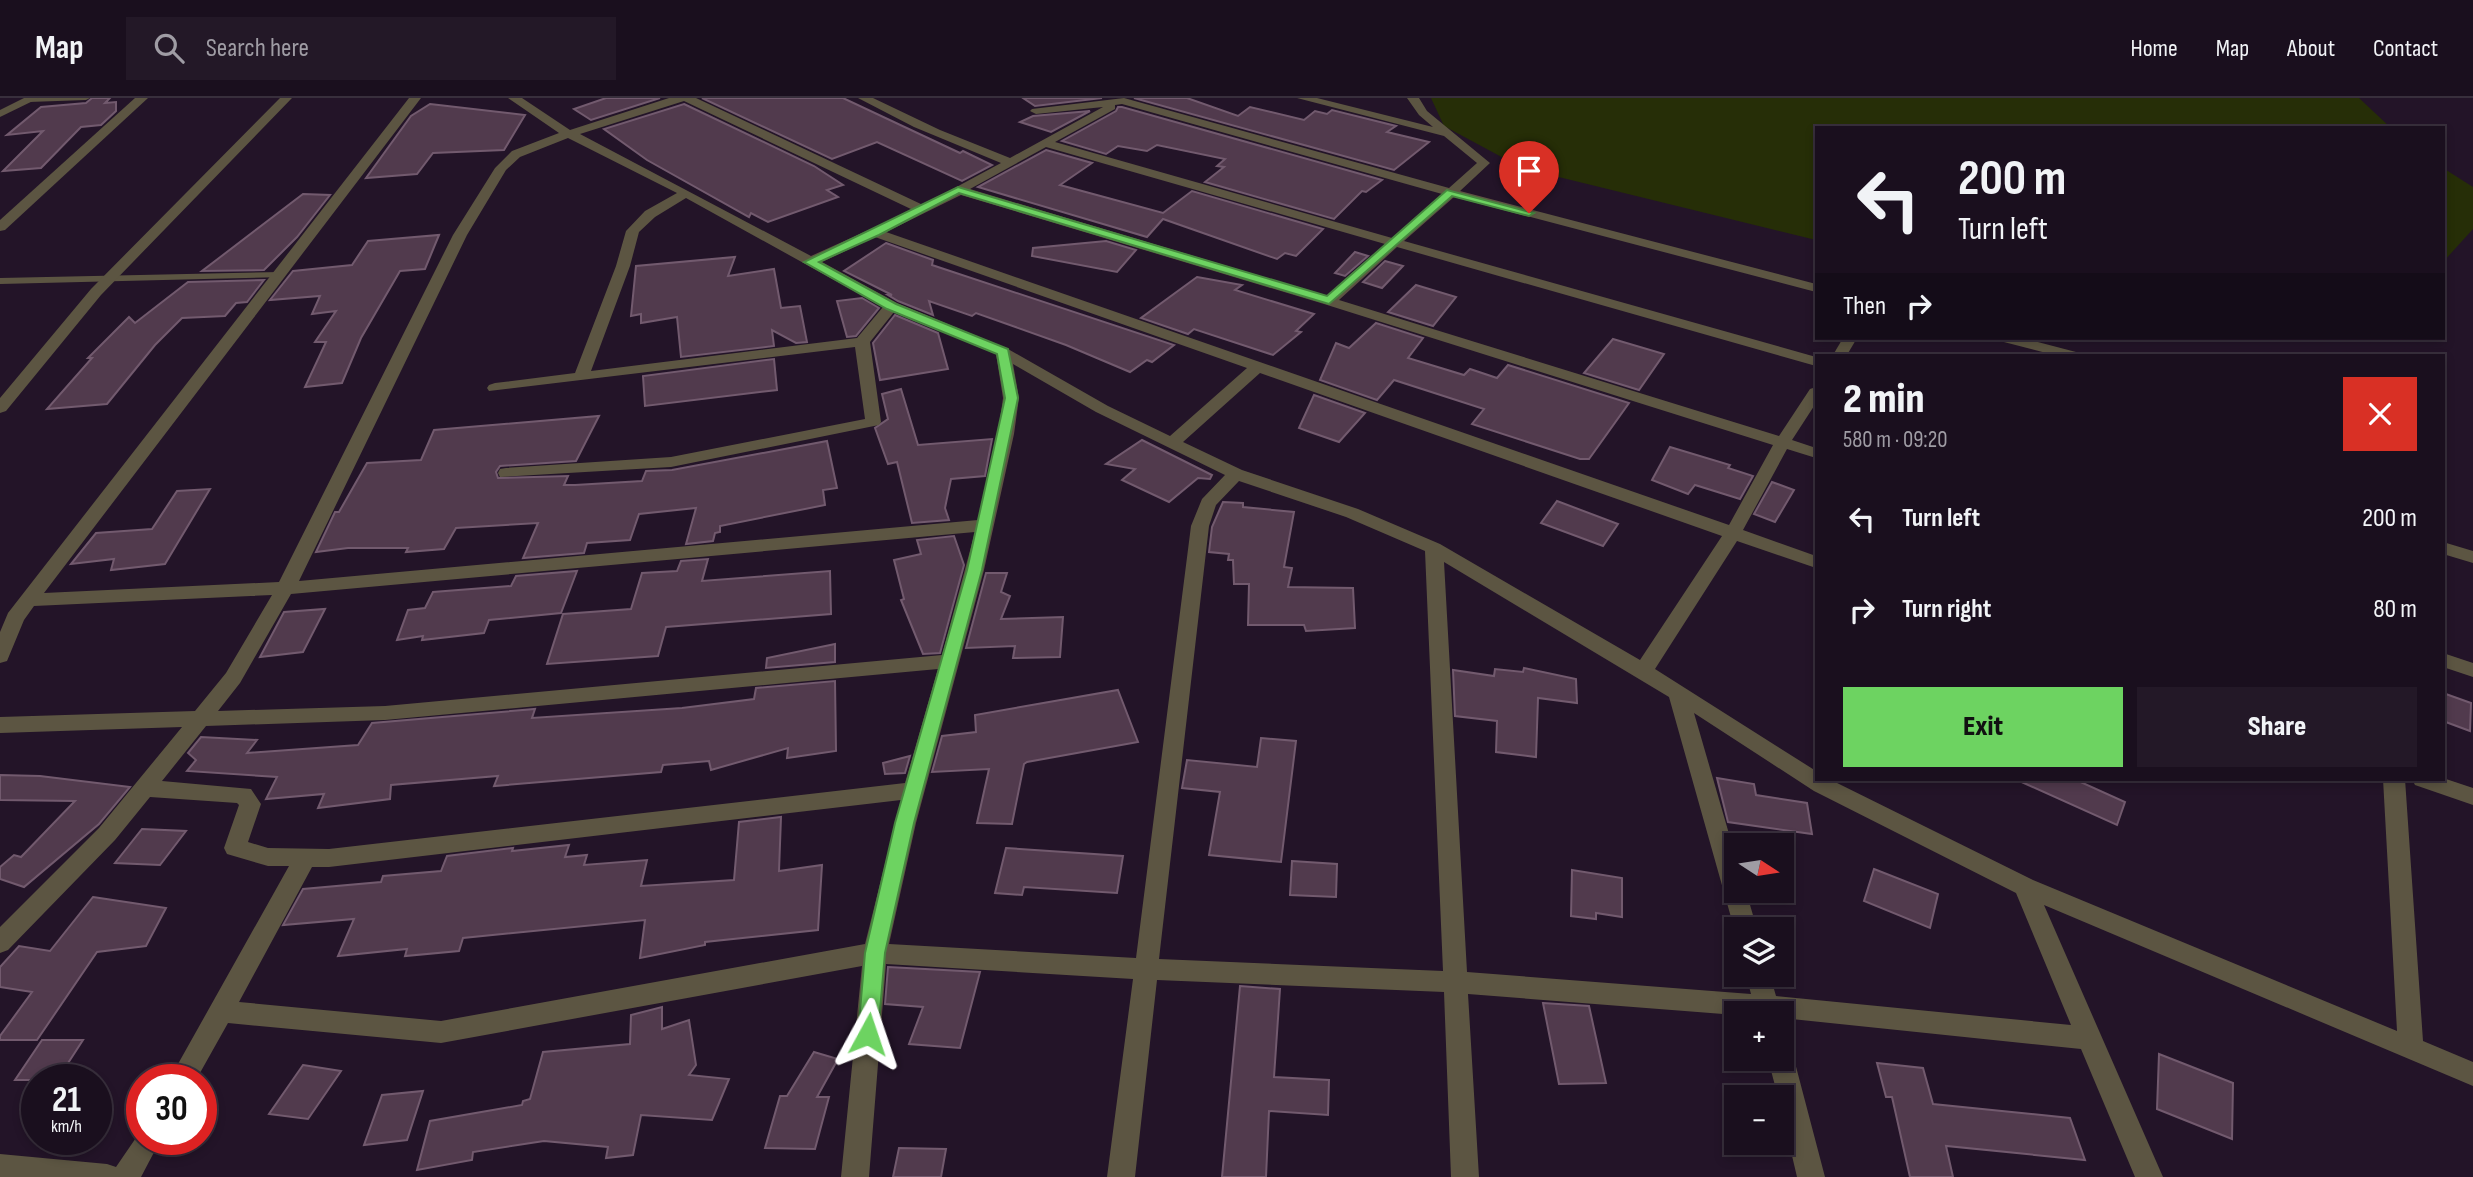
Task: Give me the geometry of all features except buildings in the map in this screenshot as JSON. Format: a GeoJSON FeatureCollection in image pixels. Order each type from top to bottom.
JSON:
{"type":"FeatureCollection","features":[{"type":"Feature","properties":{"kind":"street"},"geometry":{"type":"LineString","coordinates":[[0,227],[142,98]]}},
{"type":"Feature","properties":{"kind":"street"},"geometry":{"type":"LineString","coordinates":[[0,408],[109,279],[286,98]]}},
{"type":"Feature","properties":{"kind":"street"},"geometry":{"type":"LineString","coordinates":[[0,656],[15,618],[415,98]]}},
{"type":"Feature","properties":{"kind":"street"},"geometry":{"type":"LineString","coordinates":[[514,98],[571,134],[686,193],[892,306],[1003,352],[1102,409],[1236,474],[1352,513],[1434,548],[1643,671],[1815,781]]}},
{"type":"Feature","properties":{"kind":"street"},"geometry":{"type":"LineString","coordinates":[[0,943],[107,834],[233,678],[285,588],[460,235],[501,168],[516,154],[534,145],[681,98]]}},
{"type":"Feature","properties":{"kind":"street"},"geometry":{"type":"LineString","coordinates":[[687,98],[923,209]]}},
{"type":"Feature","properties":{"kind":"street"},"geometry":{"type":"LineString","coordinates":[[864,98],[901,119],[956,143],[1011,162]]}},
{"type":"Feature","properties":{"kind":"street"},"geometry":{"type":"LineString","coordinates":[[1035,111],[1136,98]]}},
{"type":"Feature","properties":{"kind":"street"},"geometry":{"type":"LineString","coordinates":[[1303,98],[1447,135]]}},
{"type":"Feature","properties":{"kind":"street"},"geometry":{"type":"LineString","coordinates":[[1329,301],[1484,163],[1447,135],[1423,113],[1413,98]]}},
{"type":"Feature","properties":{"kind":"street"},"geometry":{"type":"LineString","coordinates":[[0,114],[31,99]]}},
{"type":"Feature","properties":{"kind":"street"},"geometry":{"type":"LineString","coordinates":[[810,262],[923,209],[1122,101],[1450,192],[1815,288]]}},
{"type":"Feature","properties":{"kind":"street"},"geometry":{"type":"LineString","coordinates":[[0,108],[15,107]]}},
{"type":"Feature","properties":{"kind":"street"},"geometry":{"type":"LineString","coordinates":[[1044,142],[1815,362]]}},
{"type":"Feature","properties":{"kind":"street"},"geometry":{"type":"LineString","coordinates":[[958,190],[1329,301],[1815,453]]}},
{"type":"Feature","properties":{"kind":"street"},"geometry":{"type":"LineString","coordinates":[[581,377],[623,267],[633,231],[650,214],[686,193]]}},
{"type":"Feature","properties":{"kind":"street"},"geometry":{"type":"LineString","coordinates":[[875,233],[1815,562]]}},
{"type":"Feature","properties":{"kind":"street"},"geometry":{"type":"LineString","coordinates":[[495,388],[862,342],[892,306]]}},
{"type":"Feature","properties":{"kind":"street"},"geometry":{"type":"LineString","coordinates":[[2013,340],[2067,354]]}},
{"type":"Feature","properties":{"kind":"street"},"geometry":{"type":"LineString","coordinates":[[506,473],[670,463],[873,422],[862,342]]}},
{"type":"Feature","properties":{"kind":"street"},"geometry":{"type":"LineString","coordinates":[[855,1177],[875,953],[914,790],[985,525],[1011,398],[1003,352]]}},
{"type":"Feature","properties":{"kind":"street"},"geometry":{"type":"LineString","coordinates":[[1172,443],[1258,368]]}},
{"type":"Feature","properties":{"kind":"street"},"geometry":{"type":"LineString","coordinates":[[1643,671],[1733,533],[1783,442],[1815,394]]}},
{"type":"Feature","properties":{"kind":"street"},"geometry":{"type":"LineString","coordinates":[[1121,1177],[1200,526],[1208,503],[1236,474]]}},
{"type":"Feature","properties":{"kind":"street"},"geometry":{"type":"LineString","coordinates":[[29,600],[285,588],[985,525]]}},
{"type":"Feature","properties":{"kind":"street"},"geometry":{"type":"LineString","coordinates":[[1434,548],[1465,1177]]}},
{"type":"Feature","properties":{"kind":"street"},"geometry":{"type":"LineString","coordinates":[[2445,549],[2473,557]]}},
{"type":"Feature","properties":{"kind":"street"},"geometry":{"type":"LineString","coordinates":[[0,725],[385,713],[949,661]]}},
{"type":"Feature","properties":{"kind":"street"},"geometry":{"type":"LineString","coordinates":[[2445,661],[2473,670]]}},
{"type":"Feature","properties":{"kind":"street"},"geometry":{"type":"LineString","coordinates":[[1678,694],[1742,917]]}},
{"type":"Feature","properties":{"kind":"street"},"geometry":{"type":"LineString","coordinates":[[1816,781],[2025,887],[2473,1074]]}},
{"type":"Feature","properties":{"kind":"street"},"geometry":{"type":"LineString","coordinates":[[2394,781],[2411,1048]]}},
{"type":"Feature","properties":{"kind":"street"},"geometry":{"type":"LineString","coordinates":[[2429,781],[2473,797]]}},
{"type":"Feature","properties":{"kind":"street"},"geometry":{"type":"LineString","coordinates":[[144,788],[243,795],[250,804],[235,848],[268,857],[329,858],[914,790]]}},
{"type":"Feature","properties":{"kind":"street"},"geometry":{"type":"LineString","coordinates":[[191,1064],[306,857]]}},
{"type":"Feature","properties":{"kind":"street"},"geometry":{"type":"LineString","coordinates":[[2025,887],[2150,1177]]}},
{"type":"Feature","properties":{"kind":"street"},"geometry":{"type":"LineString","coordinates":[[221,1011],[441,1032],[875,953],[1146,969],[1456,982],[1724,1006]]}},
{"type":"Feature","properties":{"kind":"street"},"geometry":{"type":"LineString","coordinates":[[1794,1012],[2090,1038]]}},
{"type":"Feature","properties":{"kind":"street"},"geometry":{"type":"LineString","coordinates":[[1785,1071],[1811,1177]]}},
{"type":"Feature","properties":{"kind":"street"},"geometry":{"type":"LineString","coordinates":[[126,1177],[139,1155]]}},
{"type":"Feature","properties":{"kind":"street"},"geometry":{"type":"LineString","coordinates":[[0,1167],[107,1177]]}},
{"type":"Feature","properties":{"kind":"lane"},"geometry":{"type":"LineString","coordinates":[[31,99],[86,98]]}},
{"type":"Feature","properties":{"kind":"lane"},"geometry":{"type":"LineString","coordinates":[[0,281],[280,275]]}},
{"type":"Feature","properties":{"kind":"green space"},"geometry":{"type":"Polygon","coordinates":[[[1431,98],[2359,98],[2389,126],[1815,126],[1815,240],[1522,168],[1444,126],[1431,98]]]}},
{"type":"Feature","properties":{"kind":"green space"},"geometry":{"type":"Polygon","coordinates":[[[2445,169],[2473,187],[2473,229],[2445,260],[2445,169]]]}},
{"type":"Feature","properties":{"kind":"route"},"geometry":{"type":"LineString","coordinates":[[868,1034],[875,953],[905,823],[975,570],[1006,434],[1011,398],[1003,352],[892,306],[810,262],[875,233],[958,190],[1329,301],[1450,192],[1529,213]]}}]}
